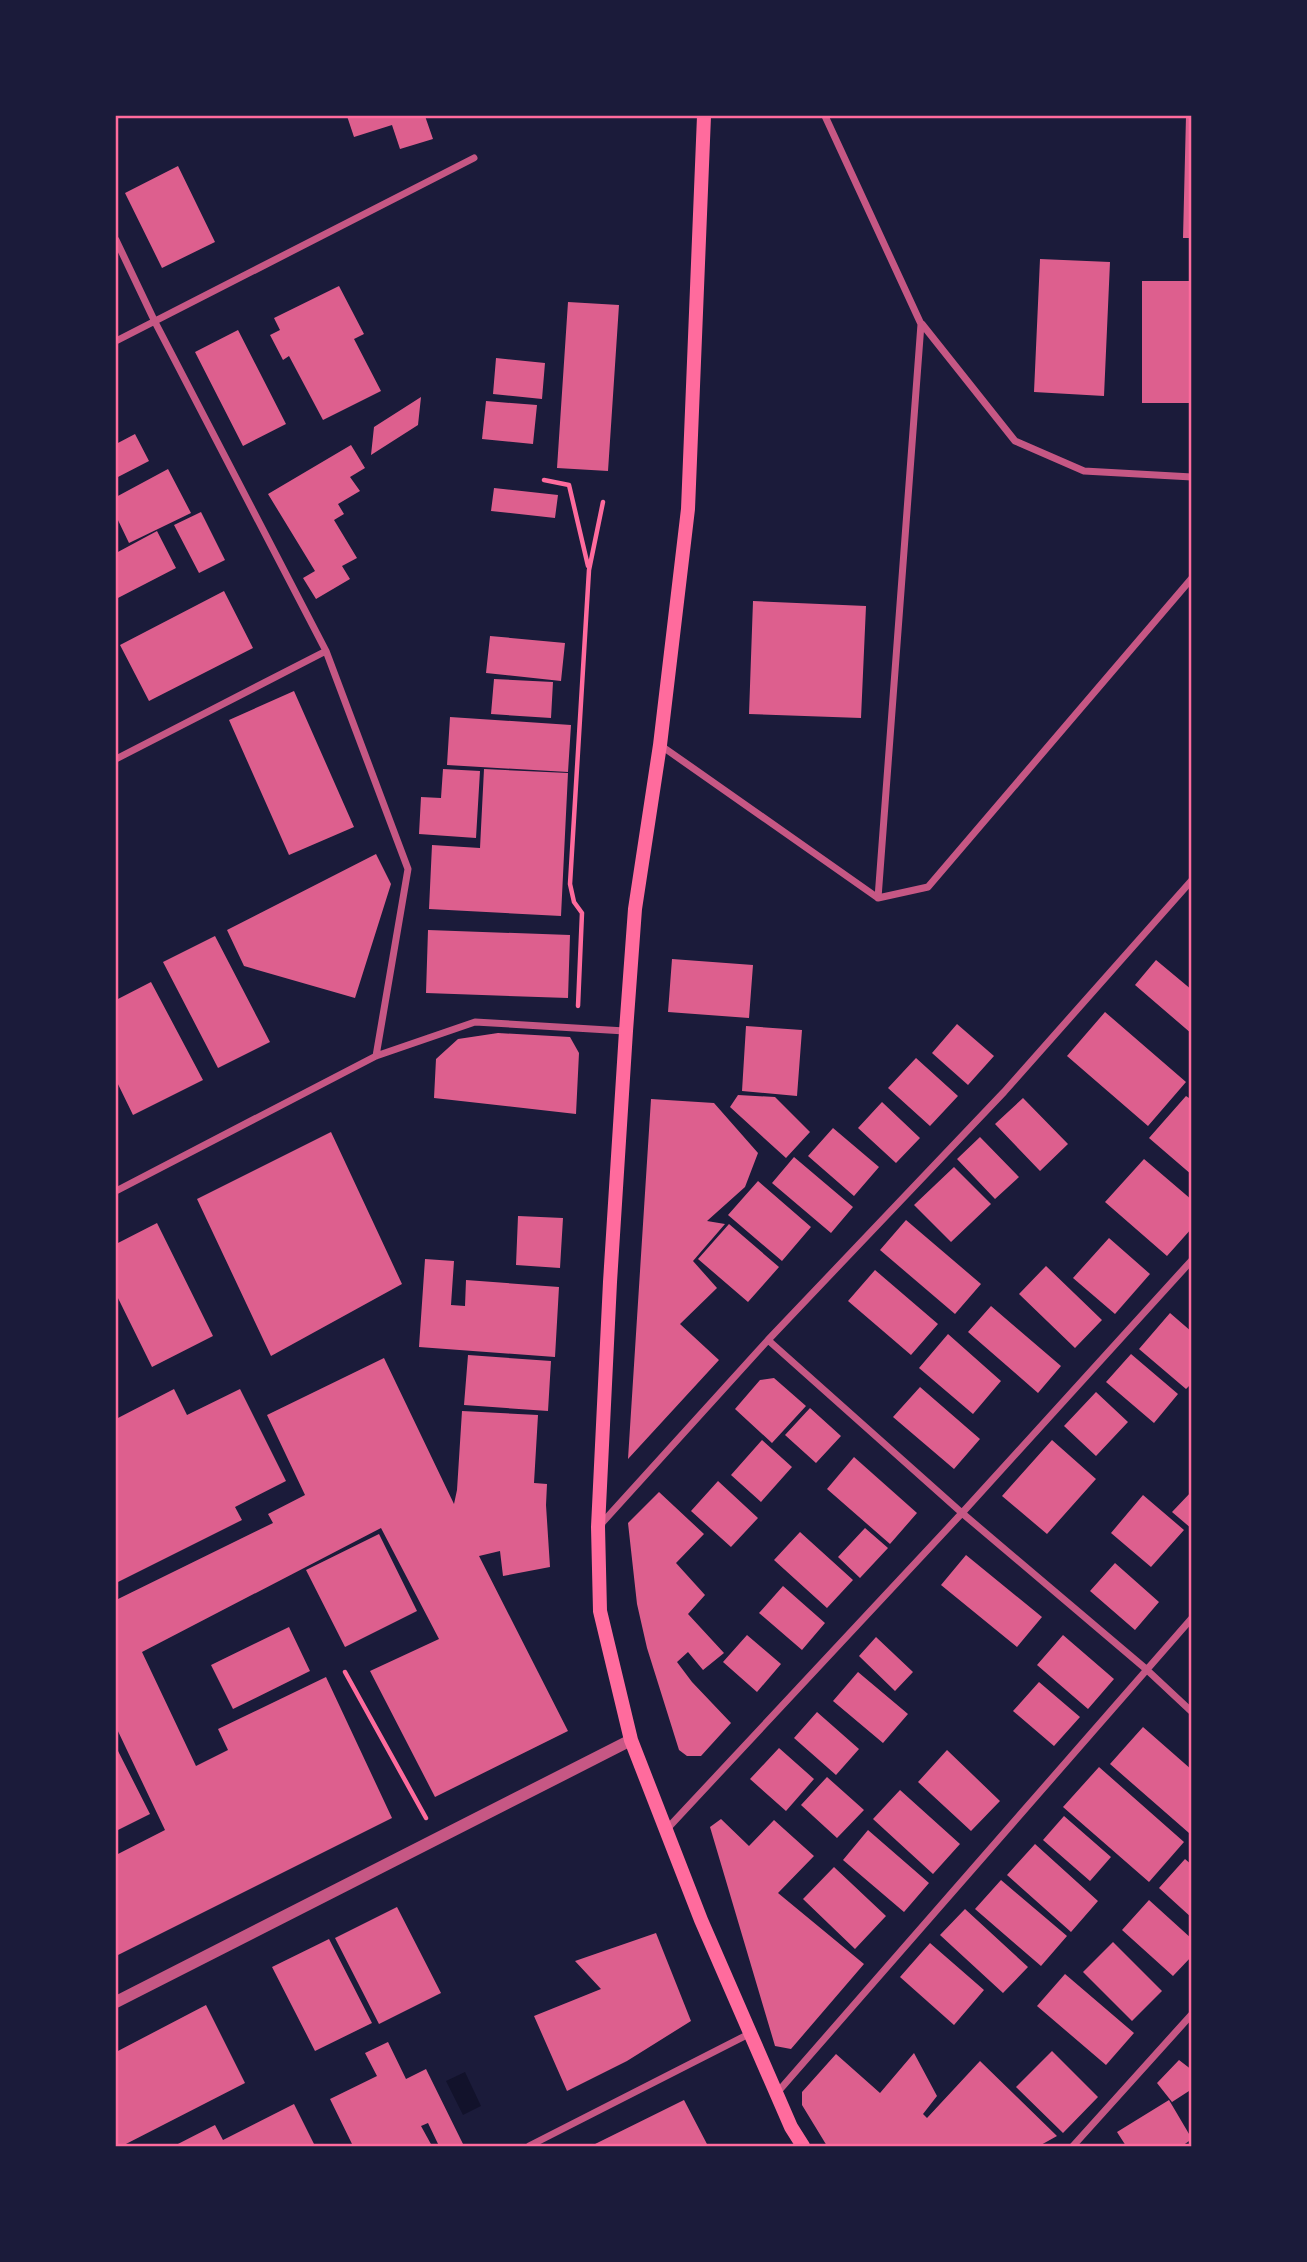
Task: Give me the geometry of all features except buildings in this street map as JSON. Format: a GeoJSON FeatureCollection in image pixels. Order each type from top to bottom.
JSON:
{"type":"FeatureCollection","features":[{"type":"Feature","properties":{"kind":"main road"},"geometry":{"type":"LineString","coordinates":[[704,116],[688,509],[660,745],[635,909],[626,1031],[598,1527],[600,1611],[631,1740],[749,2034],[791,2127],[803,2147]]}},
{"type":"Feature","properties":{"kind":"street"},"geometry":{"type":"LineString","coordinates":[[825,116],[921,324],[1015,441],[1084,471],[1192,477]]}},
{"type":"Feature","properties":{"kind":"street"},"geometry":{"type":"LineString","coordinates":[[116,341],[474,158]]}},
{"type":"Feature","properties":{"kind":"street"},"geometry":{"type":"LineString","coordinates":[[116,240],[155,321],[326,651],[408,869],[376,1056]]}},
{"type":"Feature","properties":{"kind":"street"},"geometry":{"type":"LineString","coordinates":[[878,898],[921,324]]}},
{"type":"Feature","properties":{"kind":"street"},"geometry":{"type":"LineString","coordinates":[[660,745],[878,898],[928,887],[1192,578]]}},
{"type":"Feature","properties":{"kind":"street"},"geometry":{"type":"LineString","coordinates":[[116,759],[326,651]]}},
{"type":"Feature","properties":{"kind":"street"},"geometry":{"type":"LineString","coordinates":[[598,1527],[768,1340],[1004,1091],[1192,880]]}},
{"type":"Feature","properties":{"kind":"street"},"geometry":{"type":"LineString","coordinates":[[116,1191],[376,1056],[475,1022],[626,1031]]}},
{"type":"Feature","properties":{"kind":"street"},"geometry":{"type":"LineString","coordinates":[[666,1830],[962,1513],[1192,1260]]}},
{"type":"Feature","properties":{"kind":"street"},"geometry":{"type":"LineString","coordinates":[[768,1340],[1192,1712]]}},
{"type":"Feature","properties":{"kind":"street"},"geometry":{"type":"LineString","coordinates":[[776,2094],[1192,1618]]}},
{"type":"Feature","properties":{"kind":"street"},"geometry":{"type":"LineString","coordinates":[[116,2002],[631,1740]]}},
{"type":"Feature","properties":{"kind":"street"},"geometry":{"type":"LineString","coordinates":[[1073,2147],[1192,2014]]}},
{"type":"Feature","properties":{"kind":"street"},"geometry":{"type":"LineString","coordinates":[[529,2147],[749,2034]]}},
{"type":"Feature","properties":{"kind":"path"},"geometry":{"type":"LineString","coordinates":[[544,481],[569,485],[589,570]]}},
{"type":"Feature","properties":{"kind":"path"},"geometry":{"type":"LineString","coordinates":[[577,1028],[582,913],[574,902],[570,884],[589,570],[603,502]]}},
{"type":"Feature","properties":{"kind":"path"},"geometry":{"type":"LineString","coordinates":[[345,1672],[437,1837]]}},
{"type":"Feature","properties":{"kind":"shaded area"},"geometry":{"type":"Polygon","coordinates":[[[465,2072],[481,2106],[463,2115],[446,2081],[465,2072]]]}}]}
